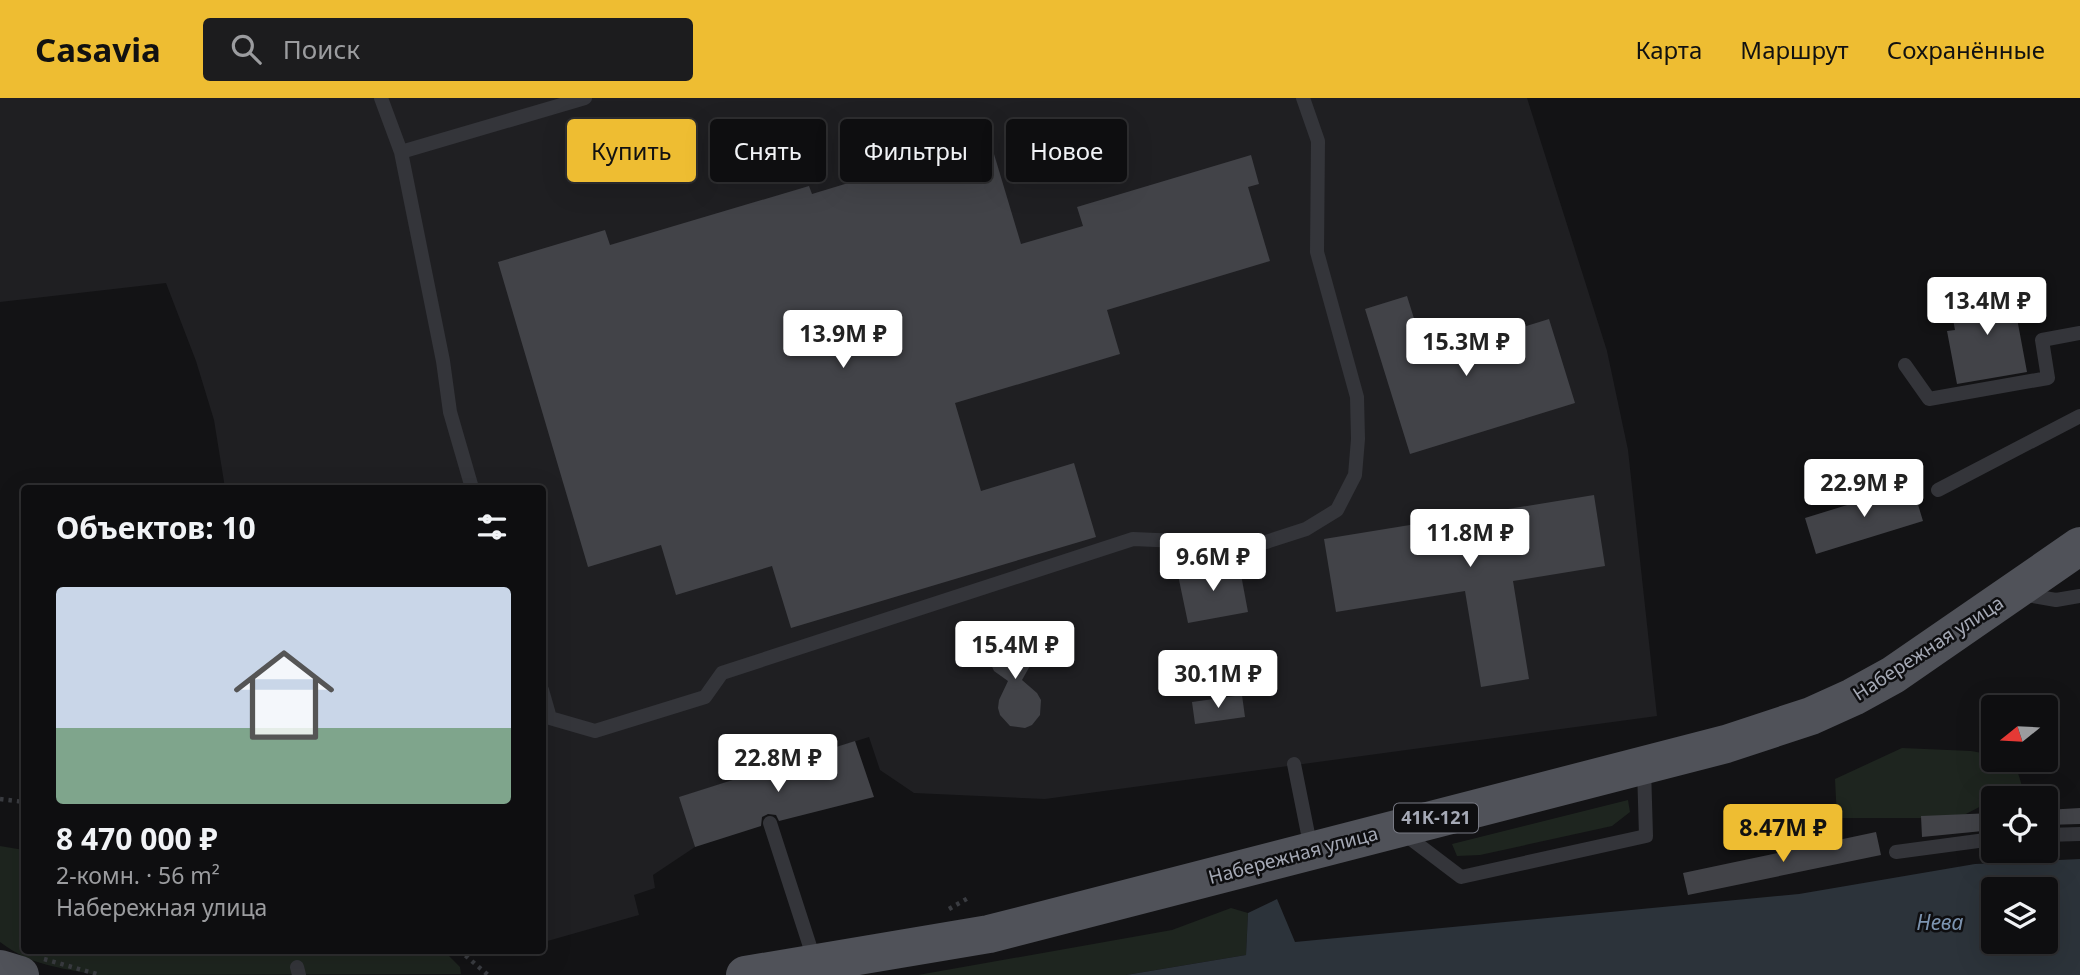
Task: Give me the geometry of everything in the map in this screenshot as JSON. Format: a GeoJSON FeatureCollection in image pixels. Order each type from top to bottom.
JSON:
{"type":"FeatureCollection","features":[{"type":"Feature","properties":{"kind":"main road","name":"Набережная улица"},"geometry":{"type":"LineString","coordinates":[[745,975],[989,934],[1644,766],[1772,730],[1853,697],[1893,675],[2080,546]]}},
{"type":"Feature","properties":{"kind":"main road"},"geometry":{"type":"LineString","coordinates":[[0,969],[31,967]]}},
{"type":"Feature","properties":{"kind":"lane"},"geometry":{"type":"LineString","coordinates":[[381,98],[401,152],[443,361],[450,412],[471,485]]}},
{"type":"Feature","properties":{"kind":"lane"},"geometry":{"type":"LineString","coordinates":[[401,152],[585,98]]}},
{"type":"Feature","properties":{"kind":"lane"},"geometry":{"type":"LineString","coordinates":[[546,704],[550,718],[595,731],[705,697],[722,673],[1133,539],[1266,542],[1306,529],[1337,510],[1355,475],[1357,397],[1317,251],[1318,141],[1303,98]]}},
{"type":"Feature","properties":{"kind":"lane"},"geometry":{"type":"LineString","coordinates":[[1905,365],[1929,400],[2035,381],[2048,378],[2042,340],[2080,333]]}},
{"type":"Feature","properties":{"kind":"lane"},"geometry":{"type":"LineString","coordinates":[[1938,490],[2080,416]]}},
{"type":"Feature","properties":{"kind":"lane"},"geometry":{"type":"LineString","coordinates":[[2013,593],[2056,600],[2080,596]]}},
{"type":"Feature","properties":{"kind":"lane"},"geometry":{"type":"LineString","coordinates":[[1294,764],[1311,850]]}},
{"type":"Feature","properties":{"kind":"lane"},"geometry":{"type":"LineString","coordinates":[[1397,828],[1461,877],[1646,836],[1644,766]]}},
{"type":"Feature","properties":{"kind":"lane"},"geometry":{"type":"LineString","coordinates":[[770,823],[815,964]]}},
{"type":"Feature","properties":{"kind":"lane"},"geometry":{"type":"LineString","coordinates":[[2058,835],[2080,834]]}},
{"type":"Feature","properties":{"kind":"lane"},"geometry":{"type":"LineString","coordinates":[[1896,852],[1981,841]]}},
{"type":"Feature","properties":{"kind":"path"},"geometry":{"type":"LineString","coordinates":[[0,799],[21,802]]}},
{"type":"Feature","properties":{"kind":"path"},"geometry":{"type":"LineString","coordinates":[[464,954],[488,975]]}},
{"type":"Feature","properties":{"kind":"path"},"geometry":{"type":"LineString","coordinates":[[31,967],[100,975]]}},
{"type":"Feature","properties":{"kind":"shaded area"},"geometry":{"type":"Polygon","coordinates":[[[0,98],[1527,98],[1607,351],[1628,450],[1657,716],[1045,799],[914,793],[880,770],[869,737],[680,797],[695,847],[653,875],[655,888],[634,895],[639,915],[546,941],[546,485],[225,485],[214,420],[196,361],[166,283],[0,302],[0,98]]]}},
{"type":"Feature","properties":{"kind":"shaded area"},"geometry":{"type":"Polygon","coordinates":[[[1902,748],[1981,753],[1981,772],[2018,772],[2022,786],[1981,786],[1981,806],[1958,818],[1837,818],[1835,779],[1902,748]]]}},
{"type":"Feature","properties":{"kind":"shaded area"},"geometry":{"type":"Polygon","coordinates":[[[1628,800],[1630,812],[1612,826],[1480,855],[1457,856],[1452,844],[1628,800]]]}},
{"type":"Feature","properties":{"kind":"shaded area"},"geometry":{"type":"Polygon","coordinates":[[[0,846],[21,850],[21,954],[447,954],[460,967],[461,974],[96,975],[34,961],[12,950],[0,942],[0,846]]]}},
{"type":"Feature","properties":{"kind":"shaded area"},"geometry":{"type":"Polygon","coordinates":[[[1231,908],[1248,913],[1246,955],[1126,975],[918,975],[1172,930],[1231,908]]]}},
{"type":"Feature","properties":{"kind":"water","name":"Нева"},"geometry":{"type":"Polygon","coordinates":[[[2080,859],[2080,975],[1126,975],[1246,955],[1248,913],[1277,899],[1295,942],[1799,894],[1975,864],[2058,863],[2058,860],[2080,859]]]}},
{"type":"Feature","properties":{"kind":"building"},"geometry":{"type":"Polygon","coordinates":[[[992,147],[1021,244],[1083,226],[1077,207],[1251,155],[1259,184],[1248,187],[1270,261],[1107,310],[1120,354],[955,403],[981,491],[1074,463],[1096,537],[791,628],[772,566],[676,595],[661,545],[588,567],[498,262],[605,230],[610,245],[809,186],[812,194],[852,182],[992,182],[992,147]]]}},
{"type":"Feature","properties":{"kind":"building"},"geometry":{"type":"Polygon","coordinates":[[[2011,286],[2027,372],[1957,384],[1947,331],[1955,330],[1952,314],[1962,312],[1958,296],[2011,286]]]}},
{"type":"Feature","properties":{"kind":"building"},"geometry":{"type":"Polygon","coordinates":[[[1407,296],[1426,357],[1549,319],[1575,403],[1410,454],[1365,309],[1407,296]]]}},
{"type":"Feature","properties":{"kind":"building"},"geometry":{"type":"Polygon","coordinates":[[[1912,485],[1923,521],[1816,554],[1805,518],[1912,485]]]}},
{"type":"Feature","properties":{"kind":"building"},"geometry":{"type":"Polygon","coordinates":[[[1594,495],[1605,566],[1513,581],[1529,679],[1481,687],[1465,591],[1336,612],[1324,539],[1594,495]]]}},
{"type":"Feature","properties":{"kind":"building"},"geometry":{"type":"Polygon","coordinates":[[[1239,564],[1248,612],[1188,623],[1178,575],[1239,564]]]}},
{"type":"Feature","properties":{"kind":"building"},"geometry":{"type":"Polygon","coordinates":[[[1007,634],[1022,638],[1031,649],[1031,664],[1022,680],[1041,700],[1040,715],[1032,725],[1025,728],[1010,726],[1000,715],[999,700],[1008,681],[994,671],[988,658],[993,643],[1007,634]]]}},
{"type":"Feature","properties":{"kind":"building"},"geometry":{"type":"Polygon","coordinates":[[[1242,695],[1245,717],[1195,724],[1192,702],[1242,695]]]}},
{"type":"Feature","properties":{"kind":"building"},"geometry":{"type":"Polygon","coordinates":[[[855,741],[874,797],[779,821],[776,815],[768,814],[762,817],[761,826],[695,847],[679,797],[855,741]]]}},
{"type":"Feature","properties":{"kind":"building"},"geometry":{"type":"Polygon","coordinates":[[[2080,808],[2080,824],[2058,825],[2058,809],[2080,808]]]}},
{"type":"Feature","properties":{"kind":"building"},"geometry":{"type":"Polygon","coordinates":[[[1981,814],[1981,831],[1922,837],[1921,816],[1981,814]]]}},
{"type":"Feature","properties":{"kind":"building"},"geometry":{"type":"Polygon","coordinates":[[[1876,832],[1881,855],[1688,895],[1683,873],[1876,832]]]}}]}
